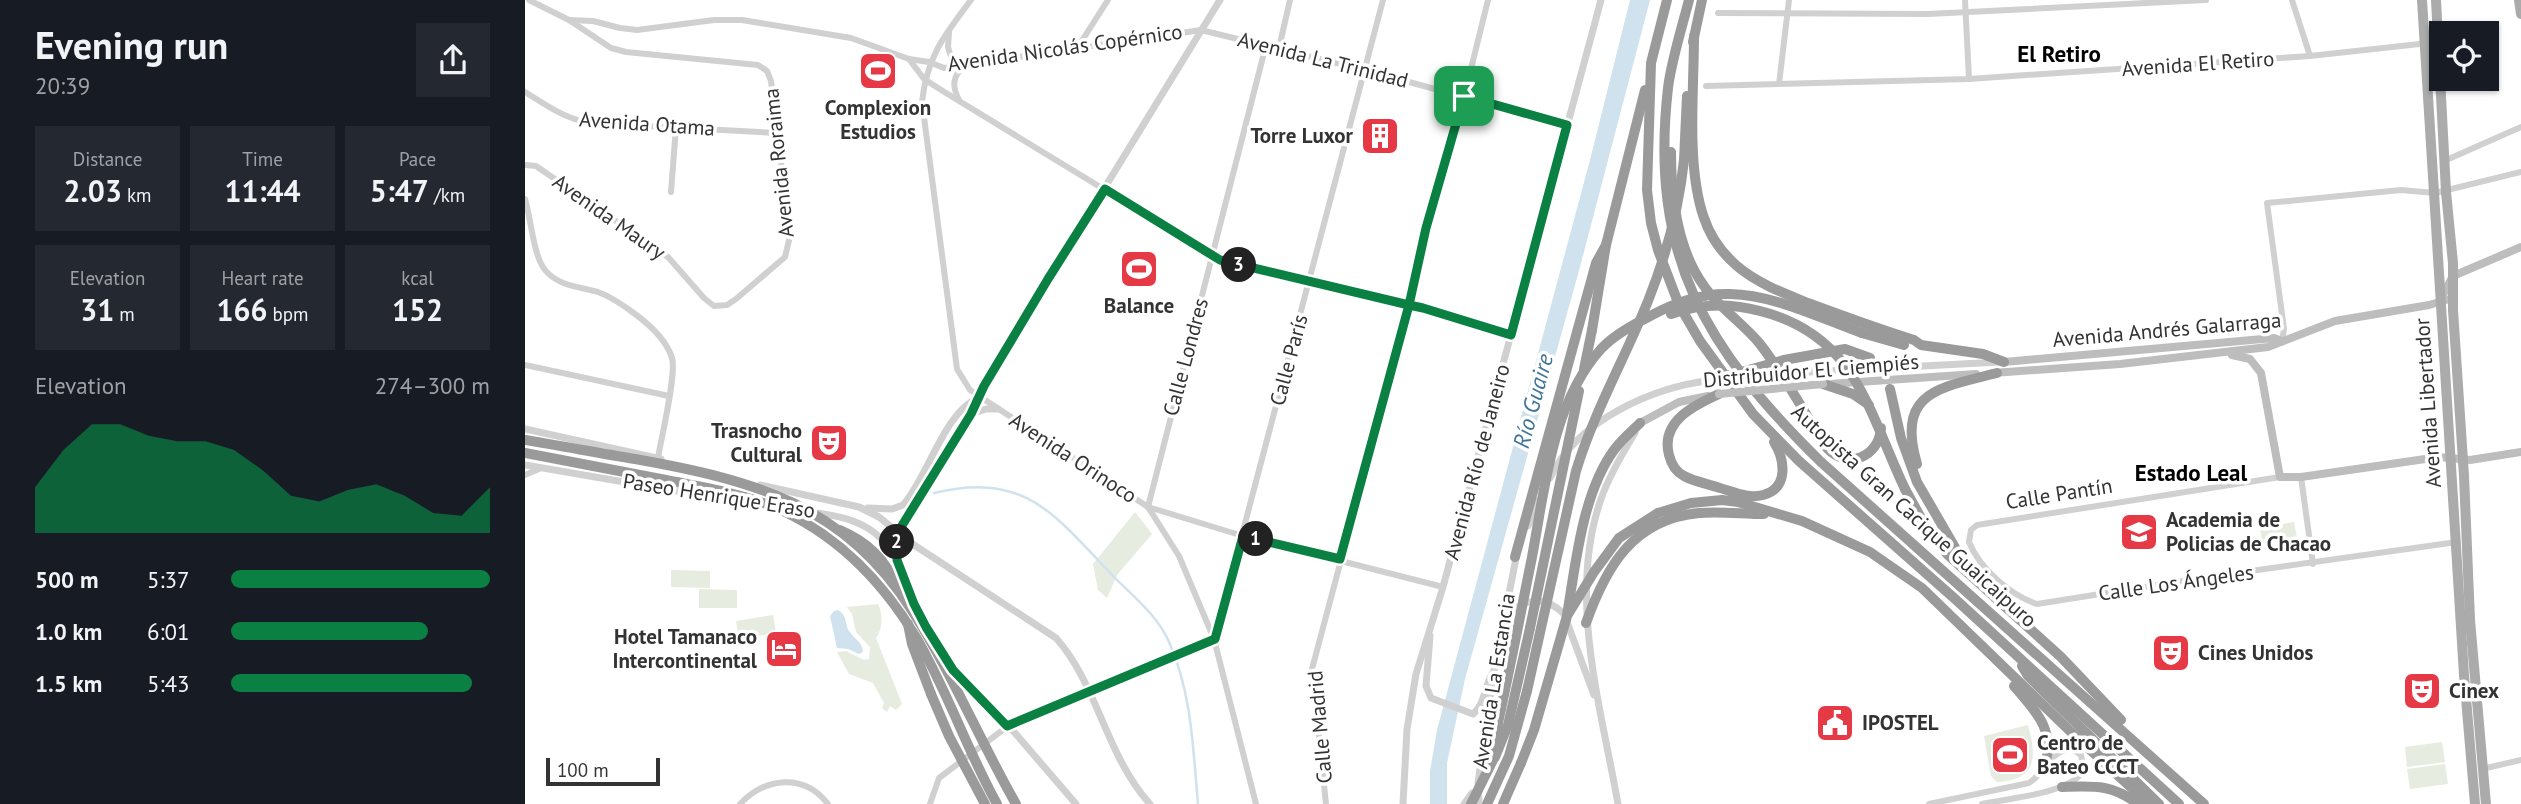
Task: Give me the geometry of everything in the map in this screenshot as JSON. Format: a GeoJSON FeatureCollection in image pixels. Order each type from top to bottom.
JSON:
{"type":"FeatureCollection","features":[{"type":"Feature","properties":{"kind":"highway","name":"Autopista Gran Cacique Guaicaipuro"},"geometry":{"type":"LineString","coordinates":[[1667,0],[1651,63],[1647,190],[1658,250],[1689,325],[1753,414],[1799,461],[2179,804]]}},
{"type":"Feature","properties":{"kind":"highway","name":"Autopista Gran Cacique Guaicaipuro"},"geometry":{"type":"LineString","coordinates":[[1689,0],[1668,86],[1663,175],[1669,221],[1685,278],[1696,301],[1747,383],[1781,423],[1870,507],[2204,804]]}},
{"type":"Feature","properties":{"kind":"highway"},"geometry":{"type":"LineString","coordinates":[[1487,804],[1509,756],[1527,691],[1576,471],[1604,399],[1648,301],[1676,216],[1689,160],[1689,73],[1702,0]]}},
{"type":"Feature","properties":{"kind":"highway"},"geometry":{"type":"LineString","coordinates":[[1677,51],[1671,174],[1673,200],[1687,253],[1704,286],[1761,346],[1827,448],[1835,455],[1847,459],[1867,455],[1880,438],[1881,423],[1876,411],[1857,396],[1823,384]]}},
{"type":"Feature","properties":{"kind":"highway"},"geometry":{"type":"LineString","coordinates":[[1471,804],[1508,725],[1592,330],[1606,245],[1651,63]]}},
{"type":"Feature","properties":{"kind":"highway"},"geometry":{"type":"LineString","coordinates":[[1689,160],[1704,219],[1716,242],[1736,265],[1753,278],[1921,345],[1983,354],[2004,362]]}},
{"type":"Feature","properties":{"kind":"highway"},"geometry":{"type":"LineString","coordinates":[[1515,558],[1596,263],[1606,245]]}},
{"type":"Feature","properties":{"kind":"highway"},"geometry":{"type":"LineString","coordinates":[[1494,758],[1552,454],[1577,385],[1602,347],[1619,334],[1662,310],[1706,296],[1730,294],[1775,302],[1862,333],[1912,347],[1921,345]]}},
{"type":"Feature","properties":{"kind":"highway"},"geometry":{"type":"LineString","coordinates":[[1602,347],[1666,316],[1709,305],[1750,308],[1793,322],[1812,332],[1830,348],[1855,379],[1905,489],[1933,536],[1970,575],[2061,657],[2174,776]]}},
{"type":"Feature","properties":{"kind":"highway"},"geometry":{"type":"LineString","coordinates":[[1713,380],[1784,359],[1845,349],[1870,358]]}},
{"type":"Feature","properties":{"kind":"highway"},"geometry":{"type":"LineString","coordinates":[[1932,506],[1911,442],[1915,409],[1923,400],[1942,389],[1997,373]]}},
{"type":"Feature","properties":{"kind":"highway"},"geometry":{"type":"LineString","coordinates":[[1890,389],[1901,438],[1921,492],[1932,506],[1970,575]]}},
{"type":"Feature","properties":{"kind":"highway"},"geometry":{"type":"LineString","coordinates":[[1719,394],[1685,413],[1670,430],[1669,458],[1681,475],[1748,496],[1765,495],[1774,489],[1783,475],[1782,458],[1774,442],[1753,414]]}},
{"type":"Feature","properties":{"kind":"highway"},"geometry":{"type":"LineString","coordinates":[[1503,804],[1534,730],[1567,616],[1583,523],[1601,470],[1614,449],[1640,423]]}},
{"type":"Feature","properties":{"kind":"highway"},"geometry":{"type":"LineString","coordinates":[[525,440],[676,466],[748,485],[806,508],[838,529],[878,564],[912,609],[932,641],[1016,804]]}},
{"type":"Feature","properties":{"kind":"highway"},"geometry":{"type":"LineString","coordinates":[[525,453],[708,488],[757,502],[801,521],[847,553],[886,592],[916,639],[997,804]]}},
{"type":"Feature","properties":{"kind":"highway"},"geometry":{"type":"LineString","coordinates":[[1567,616],[1619,538],[1658,513],[1691,503],[1722,500],[1781,515],[1846,539],[1898,570],[1922,588],[2149,804]]}},
{"type":"Feature","properties":{"kind":"highway"},"geometry":{"type":"LineString","coordinates":[[787,510],[823,522],[864,543],[891,573],[906,611]]}},
{"type":"Feature","properties":{"kind":"highway"},"geometry":{"type":"LineString","coordinates":[[1587,623],[1601,585],[1617,557],[1648,529],[1663,521],[1699,513],[1781,515]]}},
{"type":"Feature","properties":{"kind":"highway"},"geometry":{"type":"LineString","coordinates":[[897,560],[912,644],[949,736],[985,804]]}},
{"type":"Feature","properties":{"kind":"highway"},"geometry":{"type":"LineString","coordinates":[[2015,654],[2028,676],[2159,804]]}},
{"type":"Feature","properties":{"kind":"highway"},"geometry":{"type":"LineString","coordinates":[[2007,671],[2011,683],[2045,727],[2049,739],[2045,766]]}},
{"type":"Feature","properties":{"kind":"highway"},"geometry":{"type":"LineString","coordinates":[[2062,787],[2112,789],[2124,793],[2138,804]]}},
{"type":"Feature","properties":{"kind":"main road","name":"Avenida Libertador"},"geometry":{"type":"LineString","coordinates":[[2423,0],[2441,193],[2453,276],[2470,620],[2486,804]]}},
{"type":"Feature","properties":{"kind":"main road","name":"Avenida Libertador"},"geometry":{"type":"LineString","coordinates":[[2436,0],[2437,21]]}},
{"type":"Feature","properties":{"kind":"main road"},"geometry":{"type":"LineString","coordinates":[[2519,0],[2521,14]]}},
{"type":"Feature","properties":{"kind":"main road","name":"Avenida Libertador"},"geometry":{"type":"LineString","coordinates":[[2440,91],[2444,161],[2440,300],[2475,804]]}},
{"type":"Feature","properties":{"kind":"main road"},"geometry":{"type":"LineString","coordinates":[[2440,300],[2453,276],[2521,247]]}},
{"type":"Feature","properties":{"kind":"main road","name":"Avenida Andrés Galarraga"},"geometry":{"type":"LineString","coordinates":[[1997,373],[2120,364],[2268,347],[2343,319],[2430,305],[2453,298]]}},
{"type":"Feature","properties":{"kind":"main road","name":"Avenida Andrés Galarraga"},"geometry":{"type":"LineString","coordinates":[[2004,362],[2274,338],[2282,341]]}},
{"type":"Feature","properties":{"kind":"main road"},"geometry":{"type":"LineString","coordinates":[[2223,353],[2246,357],[2258,367],[2263,380],[2280,477]]}},
{"type":"Feature","properties":{"kind":"main road","name":"Distribuidor El Ciempiés"},"geometry":{"type":"LineString","coordinates":[[1640,423],[1679,402],[1719,394],[1823,384],[1997,373]]}},
{"type":"Feature","properties":{"kind":"main road","name":"Calle Pantín"},"geometry":{"type":"LineString","coordinates":[[2280,477],[2301,477],[2439,457],[2463,460],[2521,452]]}},
{"type":"Feature","properties":{"kind":"street","name":"Avenida Roraima"},"geometry":{"type":"LineString","coordinates":[[529,0],[569,20],[611,48],[626,52],[758,65],[770,76],[790,236],[785,257]]}},
{"type":"Feature","properties":{"kind":"street","name":"Avenida Orinoco"},"geometry":{"type":"LineString","coordinates":[[971,0],[929,62],[924,79],[924,126],[955,365],[970,390],[1148,507],[1179,556],[1215,639],[1256,804]]}},
{"type":"Feature","properties":{"kind":"street"},"geometry":{"type":"LineString","coordinates":[[1076,50],[1108,0]]}},
{"type":"Feature","properties":{"kind":"street"},"geometry":{"type":"LineString","coordinates":[[1076,804],[953,670],[914,604],[897,560],[898,532],[1220,0]]}},
{"type":"Feature","properties":{"kind":"street"},"geometry":{"type":"LineString","coordinates":[[1279,48],[1290,0]]}},
{"type":"Feature","properties":{"kind":"street","name":"Calle París"},"geometry":{"type":"LineString","coordinates":[[1215,639],[1384,0]]}},
{"type":"Feature","properties":{"kind":"street","name":"Calle Madrid"},"geometry":{"type":"LineString","coordinates":[[1326,804],[1312,669],[1488,0]]}},
{"type":"Feature","properties":{"kind":"street","name":"Avenida Río de Janeiro"},"geometry":{"type":"LineString","coordinates":[[1403,804],[1409,714],[1416,674],[1443,587],[1601,0]]}},
{"type":"Feature","properties":{"kind":"street"},"geometry":{"type":"LineString","coordinates":[[1779,84],[1790,0]]}},
{"type":"Feature","properties":{"kind":"street"},"geometry":{"type":"LineString","coordinates":[[1965,0],[1969,79]]}},
{"type":"Feature","properties":{"kind":"street"},"geometry":{"type":"LineString","coordinates":[[1718,13],[1928,14],[2206,0]]}},
{"type":"Feature","properties":{"kind":"street"},"geometry":{"type":"LineString","coordinates":[[2292,0],[2310,56]]}},
{"type":"Feature","properties":{"kind":"street"},"geometry":{"type":"LineString","coordinates":[[569,20],[593,21],[637,30],[714,20],[742,20],[851,38],[909,59],[929,62]]}},
{"type":"Feature","properties":{"kind":"street"},"geometry":{"type":"LineString","coordinates":[[950,28],[948,47],[951,57],[966,66],[954,78],[954,88],[959,100]]}},
{"type":"Feature","properties":{"kind":"street","name":"Avenida Nicolás Copérnico"},"geometry":{"type":"LineString","coordinates":[[929,62],[944,68],[966,66],[1201,30]]}},
{"type":"Feature","properties":{"kind":"street","name":"Avenida La Trinidad"},"geometry":{"type":"LineString","coordinates":[[1201,30],[1365,69],[1567,125]]}},
{"type":"Feature","properties":{"kind":"street","name":"Avenida El Retiro"},"geometry":{"type":"LineString","coordinates":[[1706,86],[1969,79],[2310,56],[2429,43]]}},
{"type":"Feature","properties":{"kind":"street","name":"Calle Londres"},"geometry":{"type":"LineString","coordinates":[[1148,507],[1266,45]]}},
{"type":"Feature","properties":{"kind":"street"},"geometry":{"type":"LineString","coordinates":[[909,59],[924,79],[1220,260],[1409,305],[1511,335]]}},
{"type":"Feature","properties":{"kind":"street","name":"Avenida Otama"},"geometry":{"type":"LineString","coordinates":[[525,92],[574,120],[776,133]]}},
{"type":"Feature","properties":{"kind":"street"},"geometry":{"type":"LineString","coordinates":[[671,192],[676,127]]}},
{"type":"Feature","properties":{"kind":"street"},"geometry":{"type":"LineString","coordinates":[[2444,161],[2521,127]]}},
{"type":"Feature","properties":{"kind":"street","name":"Avenida Maury"},"geometry":{"type":"LineString","coordinates":[[525,165],[536,166],[668,257],[704,298],[715,306],[736,299],[785,257]]}},
{"type":"Feature","properties":{"kind":"street"},"geometry":{"type":"LineString","coordinates":[[2282,341],[2284,329],[2267,203],[2401,190],[2441,193],[2521,172]]}},
{"type":"Feature","properties":{"kind":"street"},"geometry":{"type":"LineString","coordinates":[[525,199],[540,260],[548,274],[564,284],[608,296],[641,318],[660,337],[673,364],[656,470],[646,478],[579,473]]}},
{"type":"Feature","properties":{"kind":"street","name":"Distribuidor El Ciempiés"},"geometry":{"type":"LineString","coordinates":[[1515,558],[1555,465],[1603,419],[1643,397],[1672,387],[1713,380],[1850,368],[2004,362]]}},
{"type":"Feature","properties":{"kind":"street"},"geometry":{"type":"LineString","coordinates":[[525,365],[669,396]]}},
{"type":"Feature","properties":{"kind":"street"},"geometry":{"type":"LineString","coordinates":[[859,507],[892,509],[903,505],[953,421],[969,401],[980,396]]}},
{"type":"Feature","properties":{"kind":"street"},"geometry":{"type":"LineString","coordinates":[[971,414],[986,409],[998,409]]}},
{"type":"Feature","properties":{"kind":"street"},"geometry":{"type":"LineString","coordinates":[[1618,804],[1600,712],[1587,623],[1589,554],[1593,526],[1609,480],[1640,423]]}},
{"type":"Feature","properties":{"kind":"street","name":"Paseo Henrique Eraso"},"geometry":{"type":"LineString","coordinates":[[525,429],[859,507],[879,517],[1056,638],[1073,661],[1118,756],[1150,804]]}},
{"type":"Feature","properties":{"kind":"street","name":"Paseo Henrique Eraso"},"geometry":{"type":"LineString","coordinates":[[525,465],[787,510],[816,511],[854,521],[883,541],[897,560]]}},
{"type":"Feature","properties":{"kind":"street"},"geometry":{"type":"LineString","coordinates":[[525,475],[544,468]]}},
{"type":"Feature","properties":{"kind":"street"},"geometry":{"type":"LineString","coordinates":[[653,487],[660,468],[739,484],[752,482]]}},
{"type":"Feature","properties":{"kind":"street","name":"Calle Pantín"},"geometry":{"type":"LineString","coordinates":[[2020,599],[1993,575],[1970,547],[1969,533],[1977,524],[2280,477]]}},
{"type":"Feature","properties":{"kind":"street"},"geometry":{"type":"LineString","coordinates":[[2301,477],[2313,564]]}},
{"type":"Feature","properties":{"kind":"street"},"geometry":{"type":"LineString","coordinates":[[1148,507],[1243,536],[1443,587]]}},
{"type":"Feature","properties":{"kind":"street","name":"Calle Los Ángeles"},"geometry":{"type":"LineString","coordinates":[[2020,599],[2037,604],[2457,542]]}},
{"type":"Feature","properties":{"kind":"street","name":"Avenida La Estancia"},"geometry":{"type":"LineString","coordinates":[[1479,804],[1478,783],[1494,671],[1515,558]]}},
{"type":"Feature","properties":{"kind":"street"},"geometry":{"type":"LineString","coordinates":[[1498,654],[1510,614],[1516,607],[1534,600],[1553,604],[1564,614],[1600,712]]}},
{"type":"Feature","properties":{"kind":"street"},"geometry":{"type":"LineString","coordinates":[[1430,632],[1426,686],[1431,698],[1473,714],[1481,705],[1487,681],[1494,671]]}},
{"type":"Feature","properties":{"kind":"street"},"geometry":{"type":"LineString","coordinates":[[930,804],[939,778],[1007,726],[1089,694],[1215,639]]}},
{"type":"Feature","properties":{"kind":"street"},"geometry":{"type":"LineString","coordinates":[[1929,804],[2028,783],[2062,750],[2071,749],[2081,755],[2084,770],[2081,776],[2062,787],[1982,804]]}},
{"type":"Feature","properties":{"kind":"street"},"geometry":{"type":"LineString","coordinates":[[2482,769],[2521,760]]}},
{"type":"Feature","properties":{"kind":"street"},"geometry":{"type":"LineString","coordinates":[[740,804],[758,790],[780,783],[795,782],[817,791],[828,804]]}},
{"type":"Feature","properties":{"kind":"street"},"geometry":{"type":"LineString","coordinates":[[1464,804],[1478,783]]}},
{"type":"Feature","properties":{"kind":"shaded area"},"geometry":{"type":"Polygon","coordinates":[[[1135,512],[1152,534],[1117,575],[1107,598],[1098,590],[1093,564],[1135,512]]]}},
{"type":"Feature","properties":{"kind":"shaded area"},"geometry":{"type":"Polygon","coordinates":[[[2294,522],[2298,544],[2286,546],[2284,536],[2262,541],[2260,529],[2282,525],[2283,529],[2283,524],[2294,522]]]}},
{"type":"Feature","properties":{"kind":"shaded area"},"geometry":{"type":"Polygon","coordinates":[[[671,570],[710,571],[710,588],[671,587],[671,570]]]}},
{"type":"Feature","properties":{"kind":"shaded area"},"geometry":{"type":"Polygon","coordinates":[[[699,589],[737,590],[737,608],[699,608],[699,589]]]}},
{"type":"Feature","properties":{"kind":"shaded area"},"geometry":{"type":"Polygon","coordinates":[[[878,604],[882,621],[876,638],[902,704],[896,710],[890,706],[887,712],[882,708],[884,703],[873,683],[849,674],[837,652],[846,651],[864,660],[869,659],[870,647],[856,632],[852,614],[847,607],[878,604]]]}},
{"type":"Feature","properties":{"kind":"shaded area"},"geometry":{"type":"Polygon","coordinates":[[[773,615],[776,633],[739,639],[736,621],[773,615]]]}},
{"type":"Feature","properties":{"kind":"shaded area","name":"Centro de Bateo CCCT"},"geometry":{"type":"Polygon","coordinates":[[[2028,725],[2033,747],[2031,765],[2020,777],[1997,782],[1991,776],[1984,736],[2028,725]]]}},
{"type":"Feature","properties":{"kind":"shaded area"},"geometry":{"type":"Polygon","coordinates":[[[2442,742],[2445,762],[2407,767],[2405,747],[2442,742]]]}},
{"type":"Feature","properties":{"kind":"shaded area"},"geometry":{"type":"Polygon","coordinates":[[[2445,764],[2448,784],[2410,789],[2407,769],[2445,764]]]}},
{"type":"Feature","properties":{"kind":"water","name":"Río Guaire"},"geometry":{"type":"Polygon","coordinates":[[[1630,0],[1650,0],[1580,267],[1465,679],[1447,763],[1447,804],[1430,804],[1430,771],[1437,730],[1590,160],[1630,0]]]}},
{"type":"Feature","properties":{"kind":"water"},"geometry":{"type":"Polygon","coordinates":[[[838,610],[863,652],[859,654],[837,648],[830,616],[838,610]]]}},
{"type":"Feature","properties":{"kind":"waterway"},"geometry":{"type":"LineString","coordinates":[[934,493],[966,488],[993,488],[1017,494],[1037,504],[1074,535],[1152,615],[1169,642],[1183,681],[1198,804]]}},
{"type":"Feature","properties":{"kind":"place","name":"Complexion Estudios"},"geometry":{"type":"Point","coordinates":[878,71]}},
{"type":"Feature","properties":{"kind":"place","name":"Torre Luxor"},"geometry":{"type":"Point","coordinates":[1380,136]}},
{"type":"Feature","properties":{"kind":"place","name":"Balance"},"geometry":{"type":"Point","coordinates":[1139,269]}},
{"type":"Feature","properties":{"kind":"place","name":"Trasnocho Cultural"},"geometry":{"type":"Point","coordinates":[829,443]}},
{"type":"Feature","properties":{"kind":"place","name":"Academia de Policias de Chacao"},"geometry":{"type":"Point","coordinates":[2139,532]}},
{"type":"Feature","properties":{"kind":"place","name":"Hotel Tamanaco Intercontinental"},"geometry":{"type":"Point","coordinates":[784,649]}},
{"type":"Feature","properties":{"kind":"place","name":"Cines Unidos"},"geometry":{"type":"Point","coordinates":[2171,653]}},
{"type":"Feature","properties":{"kind":"place","name":"Cinex"},"geometry":{"type":"Point","coordinates":[2422,691]}},
{"type":"Feature","properties":{"kind":"place","name":"IPOSTEL"},"geometry":{"type":"Point","coordinates":[1835,723]}},
{"type":"Feature","properties":{"kind":"place","name":"Centro de Bateo CCCT"},"geometry":{"type":"Point","coordinates":[2010,755]}},
{"type":"Feature","properties":{"kind":"district","name":"El Retiro"},"geometry":{"type":"Point","coordinates":[2059,54]}},
{"type":"Feature","properties":{"kind":"district","name":"Estado Leal"},"geometry":{"type":"Point","coordinates":[2191,473]}},
{"type":"Feature","properties":{"kind":"route"},"geometry":{"type":"LineString","coordinates":[[1464,96],[1426,228],[1409,305],[1340,559],[1243,536],[1215,639],[1089,694],[1007,726],[962,682],[926,627],[897,560],[898,532],[971,414],[984,386],[1048,279],[1105,189],[1220,260],[1310,283],[1409,305],[1423,308],[1511,335],[1567,125],[1464,96]]}}]}
